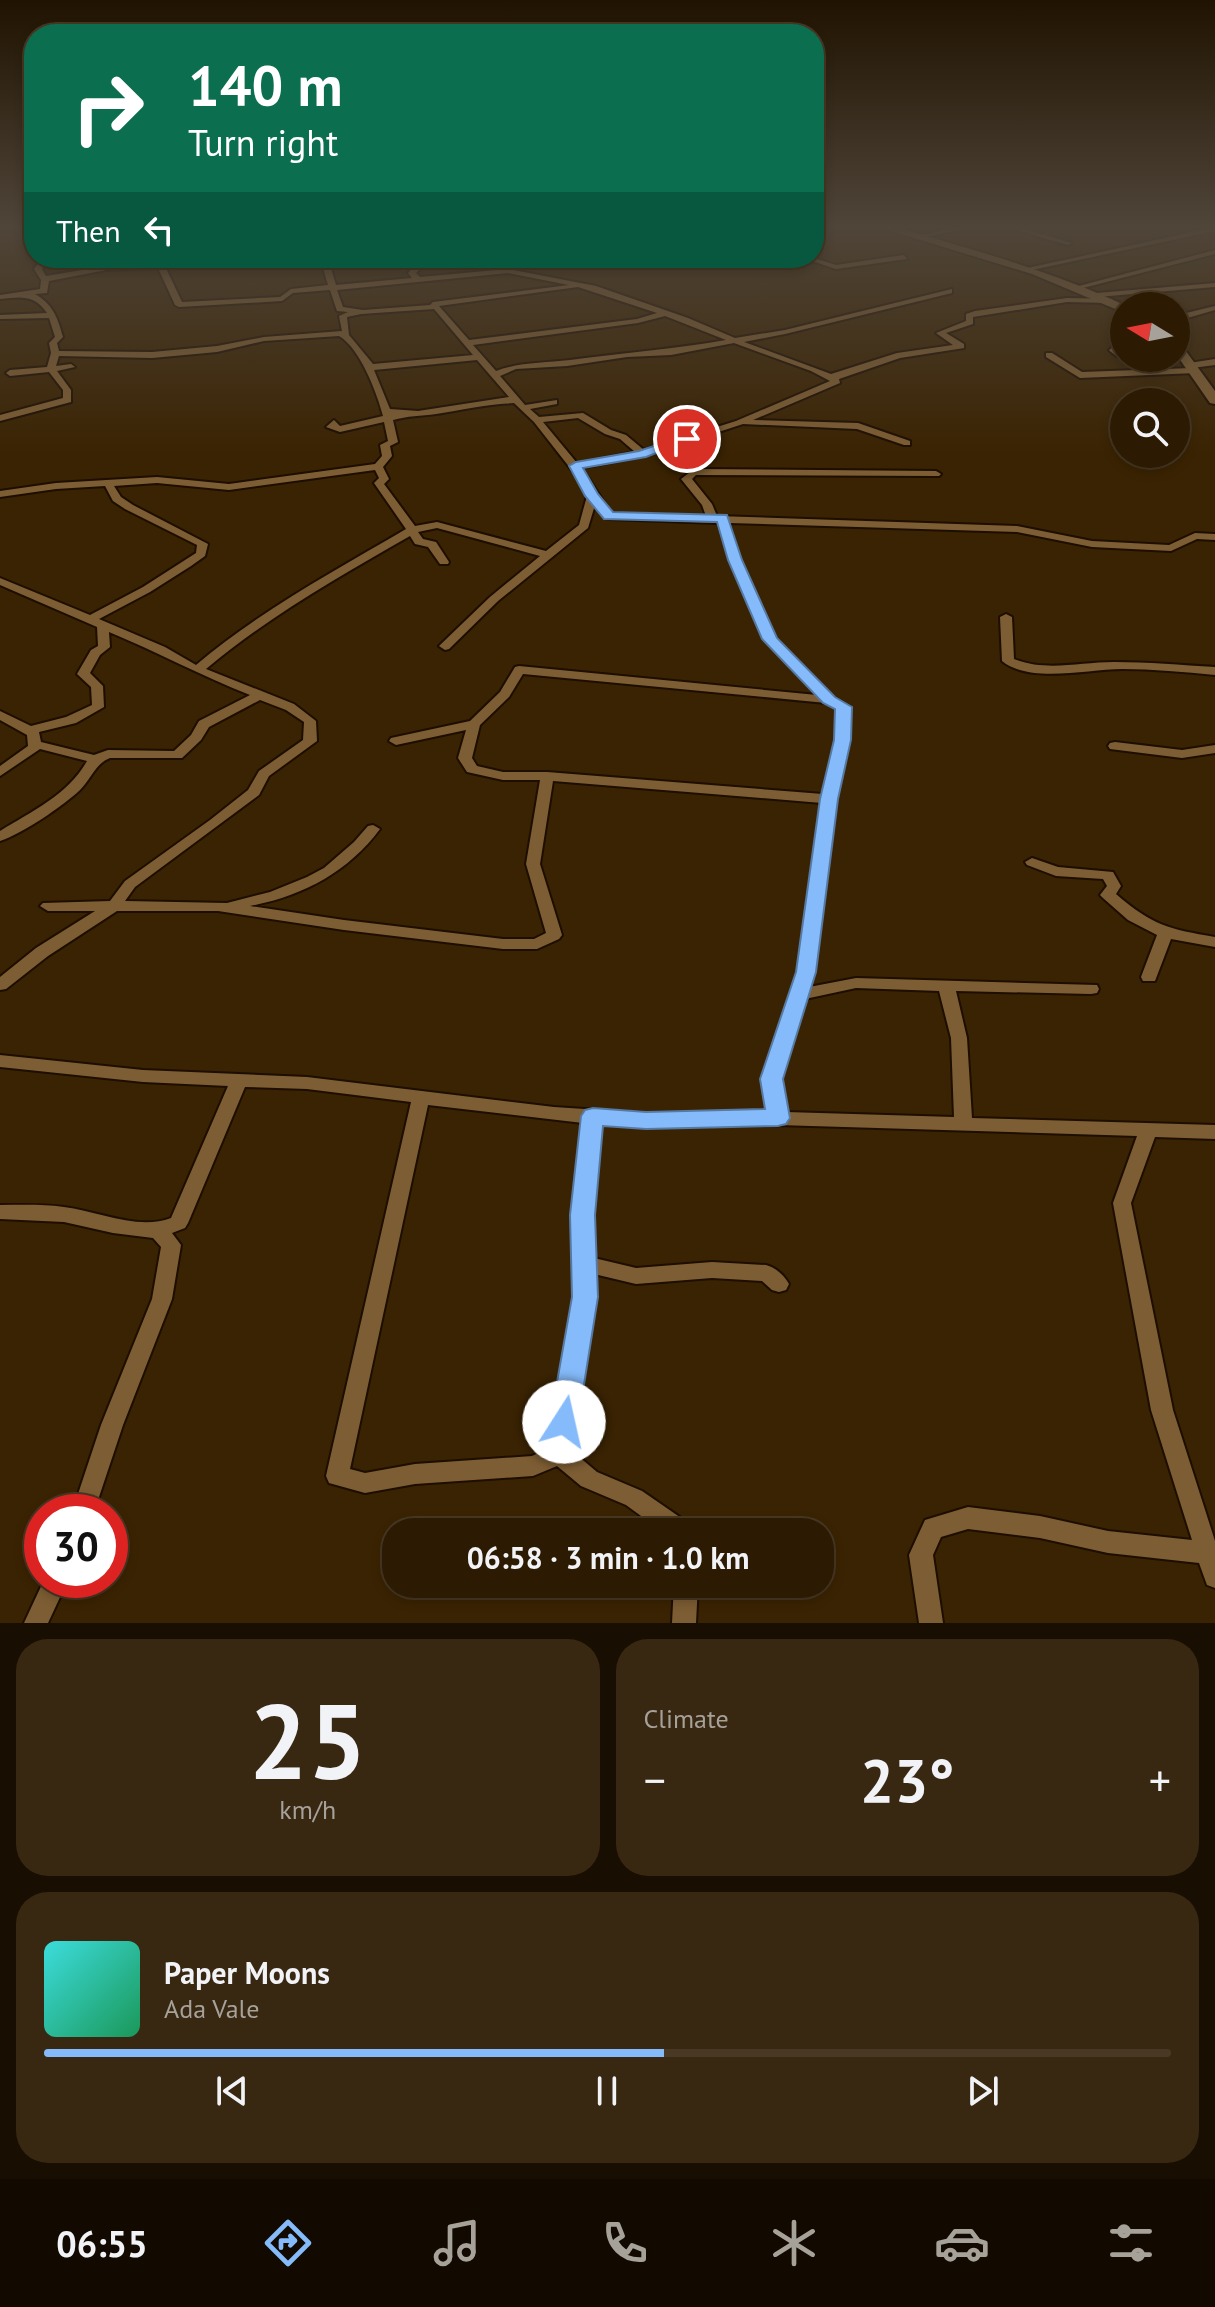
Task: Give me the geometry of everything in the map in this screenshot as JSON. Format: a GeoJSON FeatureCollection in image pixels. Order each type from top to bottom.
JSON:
{"type":"FeatureCollection","features":[{"type":"Feature","properties":{"kind":"street"},"geometry":{"type":"LineString","coordinates":[[44,303],[52,315],[59,337],[53,343],[55,353],[51,368]]}},
{"type":"Feature","properties":{"kind":"street"},"geometry":{"type":"LineString","coordinates":[[178,303],[218,303]]}},
{"type":"Feature","properties":{"kind":"street"},"geometry":{"type":"LineString","coordinates":[[338,303],[340,309],[360,312]]}},
{"type":"Feature","properties":{"kind":"street"},"geometry":{"type":"LineString","coordinates":[[443,303],[433,304],[460,331],[466,343],[513,400],[537,420],[576,466],[592,496],[609,516]]}},
{"type":"Feature","properties":{"kind":"street"},"geometry":{"type":"LineString","coordinates":[[576,466],[642,454],[739,423],[837,381],[715,330],[633,303]]}},
{"type":"Feature","properties":{"kind":"street"},"geometry":{"type":"LineString","coordinates":[[493,375],[515,367],[671,352],[785,332],[902,303]]}},
{"type":"Feature","properties":{"kind":"street"},"geometry":{"type":"LineString","coordinates":[[831,377],[876,366],[894,356],[961,346],[940,333],[970,322],[969,316],[1048,303]]}},
{"type":"Feature","properties":{"kind":"street"},"geometry":{"type":"LineString","coordinates":[[55,353],[152,355],[217,349],[264,339],[346,333],[343,316],[360,312],[436,307]]}},
{"type":"Feature","properties":{"kind":"street"},"geometry":{"type":"LineString","coordinates":[[1190,315],[1215,308]]}},
{"type":"Feature","properties":{"kind":"street"},"geometry":{"type":"LineString","coordinates":[[466,343],[638,321],[665,313]]}},
{"type":"Feature","properties":{"kind":"street"},"geometry":{"type":"LineString","coordinates":[[0,317],[52,315]]}},
{"type":"Feature","properties":{"kind":"street"},"geometry":{"type":"LineString","coordinates":[[0,494],[56,486],[157,480],[229,487],[378,467],[387,456],[385,445],[393,442],[392,415],[368,366],[347,337],[339,333]]}},
{"type":"Feature","properties":{"kind":"street"},"geometry":{"type":"LineString","coordinates":[[1049,355],[1080,375],[1110,370]]}},
{"type":"Feature","properties":{"kind":"street"},"geometry":{"type":"LineString","coordinates":[[368,366],[479,357]]}},
{"type":"Feature","properties":{"kind":"street"},"geometry":{"type":"LineString","coordinates":[[1190,359],[1215,362]]}},
{"type":"Feature","properties":{"kind":"street"},"geometry":{"type":"LineString","coordinates":[[1190,365],[1215,400]]}},
{"type":"Feature","properties":{"kind":"street"},"geometry":{"type":"LineString","coordinates":[[10,373],[71,367]]}},
{"type":"Feature","properties":{"kind":"street"},"geometry":{"type":"LineString","coordinates":[[0,418],[68,400],[67,390],[51,368]]}},
{"type":"Feature","properties":{"kind":"street"},"geometry":{"type":"LineString","coordinates":[[334,423],[331,427],[340,429],[392,415],[491,400],[513,400]]}},
{"type":"Feature","properties":{"kind":"street"},"geometry":{"type":"LineString","coordinates":[[523,408],[554,402]]}},
{"type":"Feature","properties":{"kind":"street"},"geometry":{"type":"LineString","coordinates":[[537,420],[580,415],[623,437],[642,454]]}},
{"type":"Feature","properties":{"kind":"street"},"geometry":{"type":"LineString","coordinates":[[739,423],[858,426],[907,443]]}},
{"type":"Feature","properties":{"kind":"street"},"geometry":{"type":"LineString","coordinates":[[378,467],[384,479],[379,483],[419,542],[432,544],[444,562]]}},
{"type":"Feature","properties":{"kind":"street"},"geometry":{"type":"LineString","coordinates":[[829,700],[770,639],[717,518],[686,479],[694,472],[936,474]]}},
{"type":"Feature","properties":{"kind":"street"},"geometry":{"type":"LineString","coordinates":[[89,620],[168,577],[201,554],[203,544],[129,507],[117,499],[108,483]]}},
{"type":"Feature","properties":{"kind":"street"},"geometry":{"type":"LineString","coordinates":[[584,526],[592,496]]}},
{"type":"Feature","properties":{"kind":"street"},"geometry":{"type":"LineString","coordinates":[[445,646],[494,599],[547,555],[584,526],[609,516],[972,530],[1017,529],[1092,544],[1171,548],[1195,536],[1215,537]]}},
{"type":"Feature","properties":{"kind":"street"},"geometry":{"type":"LineString","coordinates":[[197,670],[233,640],[329,578],[412,530],[437,525],[547,555]]}},
{"type":"Feature","properties":{"kind":"street"},"geometry":{"type":"LineString","coordinates":[[0,581],[161,650],[197,670],[290,707],[310,721],[310,741],[264,774],[254,792],[130,884],[115,905],[42,952],[0,985]]}},
{"type":"Feature","properties":{"kind":"street"},"geometry":{"type":"LineString","coordinates":[[1006,617],[1008,661],[1028,671],[1093,666],[1215,671]]}},
{"type":"Feature","properties":{"kind":"street"},"geometry":{"type":"LineString","coordinates":[[0,772],[16,764],[31,737],[98,707],[97,686],[83,674],[95,653],[104,647],[103,626]]}},
{"type":"Feature","properties":{"kind":"street"},"geometry":{"type":"LineString","coordinates":[[778,1118],[771,1079],[785,1030],[801,994],[829,799],[843,740],[844,707],[829,700],[519,670],[505,694],[474,724],[465,758],[472,769],[503,776],[547,776],[829,799]]}},
{"type":"Feature","properties":{"kind":"street"},"geometry":{"type":"LineString","coordinates":[[0,715],[31,737],[95,759],[108,754],[177,755],[196,737],[204,724],[258,696]]}},
{"type":"Feature","properties":{"kind":"street"},"geometry":{"type":"LineString","coordinates":[[396,741],[474,724]]}},
{"type":"Feature","properties":{"kind":"street"},"geometry":{"type":"LineString","coordinates":[[1115,746],[1182,754],[1215,749]]}},
{"type":"Feature","properties":{"kind":"street"},"geometry":{"type":"LineString","coordinates":[[0,837],[62,798],[89,773],[95,759]]}},
{"type":"Feature","properties":{"kind":"street"},"geometry":{"type":"LineString","coordinates":[[48,906],[218,906],[358,927],[503,944],[537,944],[554,935],[533,864],[547,776]]}},
{"type":"Feature","properties":{"kind":"street"},"geometry":{"type":"LineString","coordinates":[[218,906],[266,899],[296,889],[338,866],[373,829]]}},
{"type":"Feature","properties":{"kind":"street"},"geometry":{"type":"LineString","coordinates":[[1032,862],[1056,871],[1108,875],[1114,886],[1108,895],[1133,917],[1165,933],[1215,942]]}},
{"type":"Feature","properties":{"kind":"street"},"geometry":{"type":"LineString","coordinates":[[1149,977],[1165,933]]}},
{"type":"Feature","properties":{"kind":"street"},"geometry":{"type":"LineString","coordinates":[[801,994],[856,983],[1091,989]]}},
{"type":"Feature","properties":{"kind":"street"},"geometry":{"type":"LineString","coordinates":[[946,985],[959,1038],[963,1123]]}},
{"type":"Feature","properties":{"kind":"street"},"geometry":{"type":"LineString","coordinates":[[0,1061],[143,1076],[307,1083],[646,1120],[778,1118],[1215,1132]]}},
{"type":"Feature","properties":{"kind":"street"},"geometry":{"type":"LineString","coordinates":[[89,1494],[112,1425],[162,1299],[164,1238],[178,1223],[240,1079]]}},
{"type":"Feature","properties":{"kind":"street"},"geometry":{"type":"LineString","coordinates":[[421,1096],[337,1476],[365,1483],[415,1474],[533,1466],[559,1454]]}},
{"type":"Feature","properties":{"kind":"street"},"geometry":{"type":"LineString","coordinates":[[559,1454],[585,1297],[583,1215],[593,1116]]}},
{"type":"Feature","properties":{"kind":"street"},"geometry":{"type":"LineString","coordinates":[[1149,1129],[1122,1203],[1162,1410],[1215,1577]]}},
{"type":"Feature","properties":{"kind":"street"},"geometry":{"type":"LineString","coordinates":[[0,1212],[64,1214],[164,1238]]}},
{"type":"Feature","properties":{"kind":"street"},"geometry":{"type":"LineString","coordinates":[[586,1264],[636,1276],[712,1270],[766,1273],[779,1284]]}},
{"type":"Feature","properties":{"kind":"street"},"geometry":{"type":"LineString","coordinates":[[559,1454],[589,1479],[634,1498],[662,1518]]}},
{"type":"Feature","properties":{"kind":"street"},"geometry":{"type":"LineString","coordinates":[[931,1623],[921,1555],[933,1528],[968,1518],[1040,1527],[1108,1542],[1207,1553]]}},
{"type":"Feature","properties":{"kind":"street"},"geometry":{"type":"LineString","coordinates":[[36,1623],[48,1598]]}},
{"type":"Feature","properties":{"kind":"street"},"geometry":{"type":"LineString","coordinates":[[684,1623],[685,1598]]}},
{"type":"Feature","properties":{"kind":"route"},"geometry":{"type":"LineString","coordinates":[[564,1422],[585,1297],[583,1215],[593,1116],[646,1120],[778,1118],[771,1079],[806,972],[828,825],[829,799],[843,740],[844,707],[829,700],[770,639],[735,560],[722,518],[626,519],[609,516],[592,496],[576,466],[588,461],[642,454],[687,439]]}}]}
